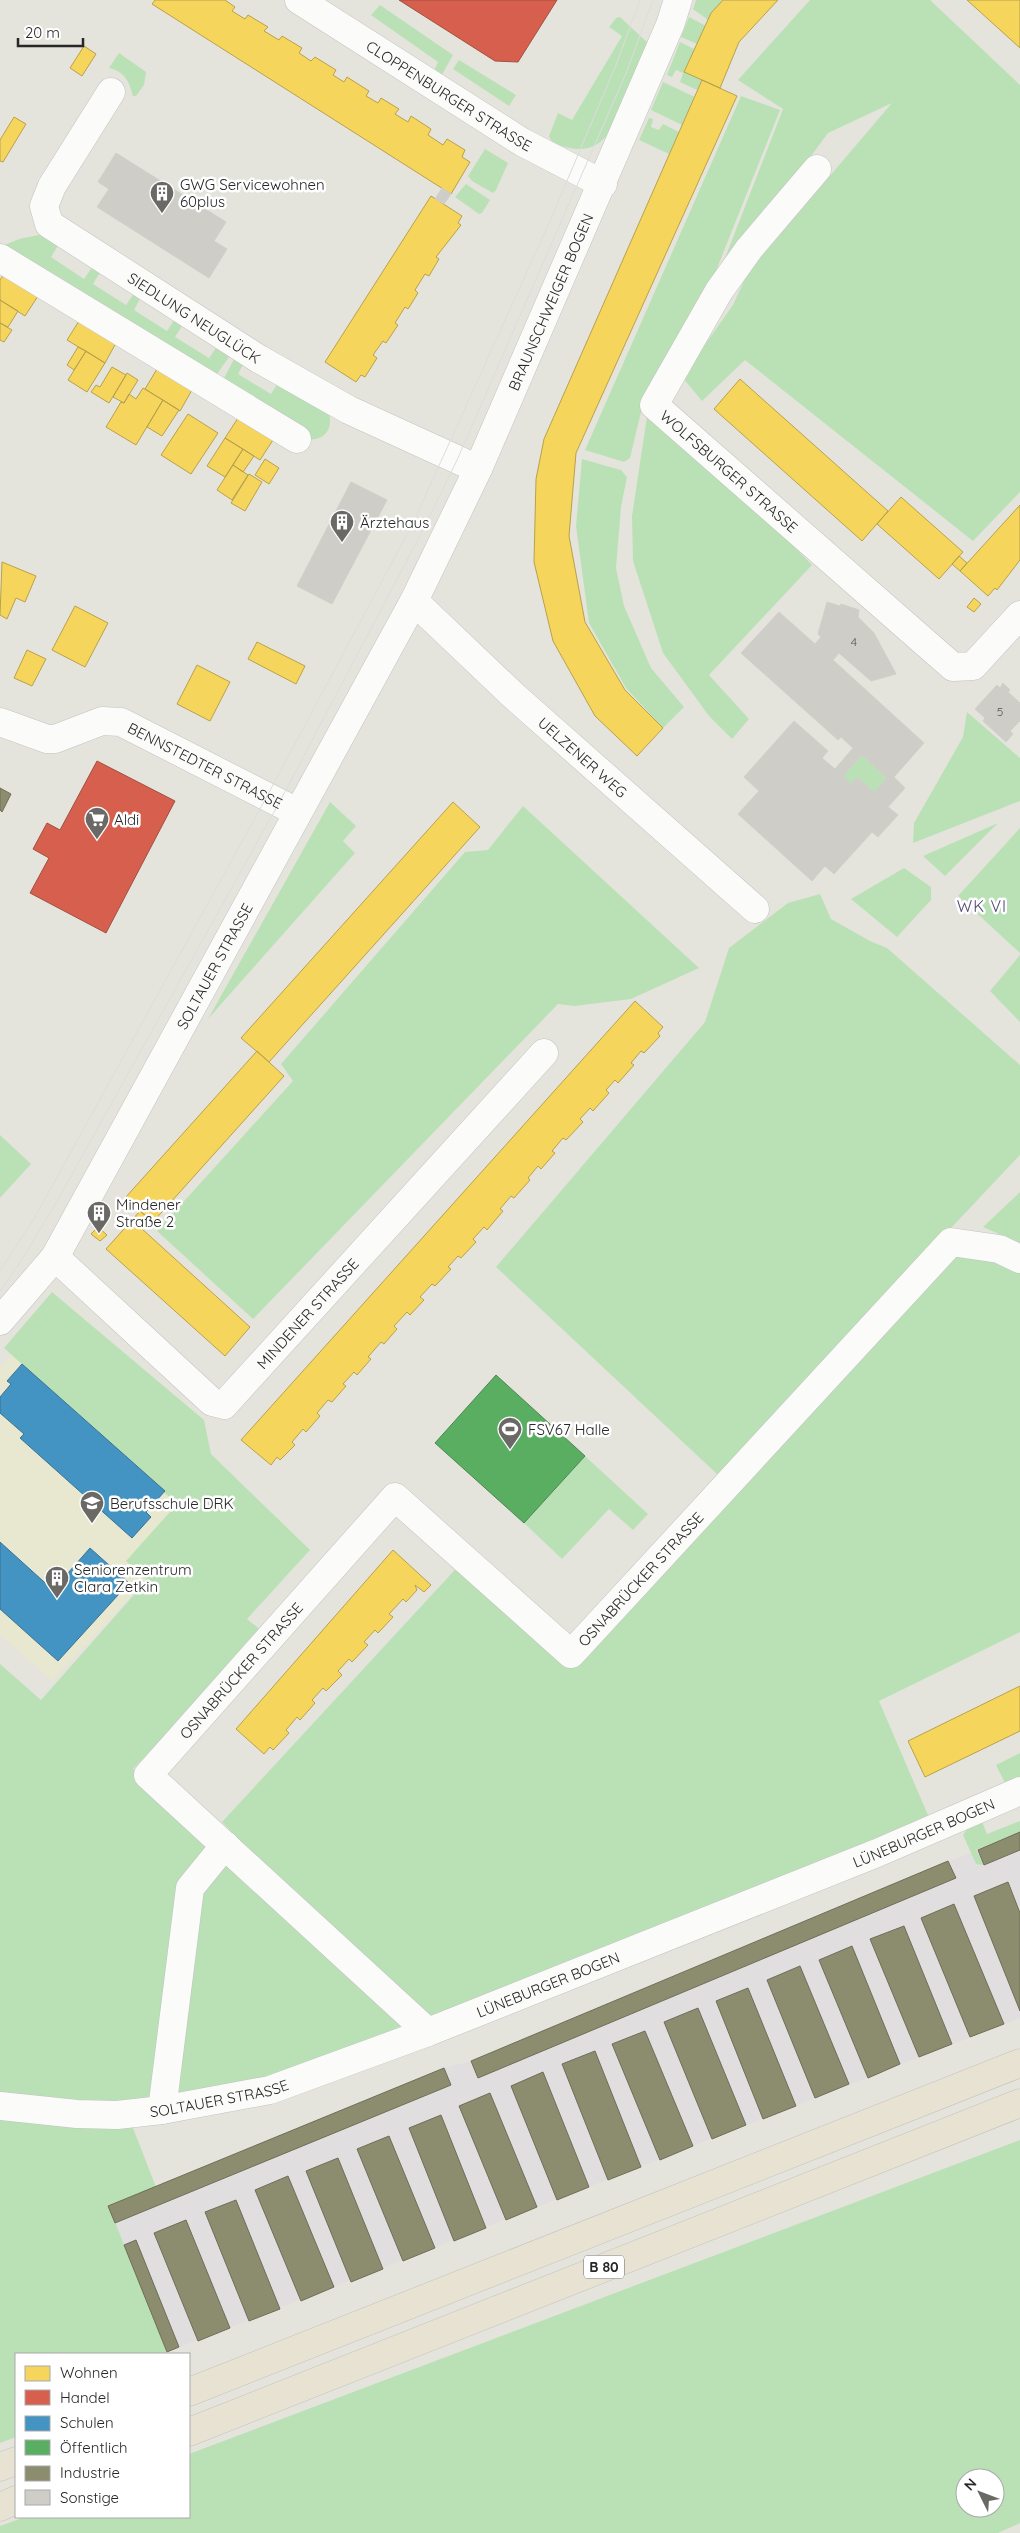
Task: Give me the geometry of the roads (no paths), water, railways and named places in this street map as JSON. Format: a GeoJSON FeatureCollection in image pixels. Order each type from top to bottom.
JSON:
{"type":"FeatureCollection","features":[{"type":"Feature","properties":{"kind":"highway","name":"B 80"},"geometry":{"type":"LineString","coordinates":[[190,2392],[1020,2063]]}},
{"type":"Feature","properties":{"kind":"highway","name":"B 80"},"geometry":{"type":"LineString","coordinates":[[190,2432],[1020,2103]]}},
{"type":"Feature","properties":{"kind":"highway"},"geometry":{"type":"LineString","coordinates":[[0,2467],[15,2461]]}},
{"type":"Feature","properties":{"kind":"highway"},"geometry":{"type":"LineString","coordinates":[[0,2507],[15,2500]]}},
{"type":"Feature","properties":{"kind":"street","name":"CLOPPENBURGER STRASSE"},"geometry":{"type":"LineString","coordinates":[[299,0],[522,142],[603,184]]}},
{"type":"Feature","properties":{"kind":"street","name":"BRAUNSCHWEIGER BOGEN"},"geometry":{"type":"LineString","coordinates":[[414,601],[478,469],[603,184],[670,25],[678,0]]}},
{"type":"Feature","properties":{"kind":"street","name":"SIEDLUNG NEUGLÜCK"},"geometry":{"type":"LineString","coordinates":[[111,92],[52,186],[44,206],[49,224],[259,359],[349,410],[478,469]]}},
{"type":"Feature","properties":{"kind":"street","name":"WOLFSBURGER STRASSE"},"geometry":{"type":"LineString","coordinates":[[817,169],[748,249],[724,284],[654,406],[953,667],[973,666],[1020,615]]}},
{"type":"Feature","properties":{"kind":"street"},"geometry":{"type":"LineString","coordinates":[[0,258],[297,439]]}},
{"type":"Feature","properties":{"kind":"street","name":"SOLTAUER STRASSE"},"geometry":{"type":"LineString","coordinates":[[0,1321],[54,1257],[159,1069],[297,812],[414,601]]}},
{"type":"Feature","properties":{"kind":"street","name":"UELZENER WEG"},"geometry":{"type":"LineString","coordinates":[[414,601],[514,696],[755,909]]}},
{"type":"Feature","properties":{"kind":"street","name":"BENNSTEDTER STRASSE"},"geometry":{"type":"LineString","coordinates":[[0,722],[47,739],[55,739],[102,720],[121,722],[297,812]]}},
{"type":"Feature","properties":{"kind":"street","name":"MINDENER STRASSE"},"geometry":{"type":"LineString","coordinates":[[54,1257],[212,1402],[224,1405],[544,1053]]}},
{"type":"Feature","properties":{"kind":"street","name":"OSNABRÜCKER STRASSE"},"geometry":{"type":"LineString","coordinates":[[225,1845],[148,1775],[396,1497],[571,1654],[951,1242],[999,1249],[1020,1259]]}},
{"type":"Feature","properties":{"kind":"street","name":"LÜNEBURGER BOGEN"},"geometry":{"type":"LineString","coordinates":[[428,2032],[878,1853],[1020,1791]]}},
{"type":"Feature","properties":{"kind":"street"},"geometry":{"type":"LineString","coordinates":[[162,2110],[190,1888],[225,1845],[428,2032]]}},
{"type":"Feature","properties":{"kind":"street","name":"SOLTAUER STRASSE"},"geometry":{"type":"LineString","coordinates":[[0,2106],[77,2114],[117,2115],[162,2110],[270,2090],[428,2032]]}},
{"type":"Feature","properties":{"kind":"tram line"},"geometry":{"type":"LineString","coordinates":[[0,1271],[35,1217],[77,1141],[266,798],[413,523],[550,221],[616,65],[640,0]]}},
{"type":"Feature","properties":{"kind":"tram line"},"geometry":{"type":"LineString","coordinates":[[0,1291],[23,1258],[56,1203],[279,803],[424,528],[457,460],[627,71],[653,0]]}},
{"type":"Feature","properties":{"kind":"place","name":"GWG Servicewohnen 60plus"},"geometry":{"type":"Point","coordinates":[162,214]}},
{"type":"Feature","properties":{"kind":"place","name":"Ärztehaus"},"geometry":{"type":"Point","coordinates":[342,543]}},
{"type":"Feature","properties":{"kind":"place","name":"Aldi"},"geometry":{"type":"Point","coordinates":[97,840]}},
{"type":"Feature","properties":{"kind":"place","name":"Mindener Straße 2"},"geometry":{"type":"Point","coordinates":[99,1234]}},
{"type":"Feature","properties":{"kind":"place","name":"FSV67 Halle"},"geometry":{"type":"Point","coordinates":[510,1450]}},
{"type":"Feature","properties":{"kind":"place","name":"Berufsschule DRK"},"geometry":{"type":"Point","coordinates":[92,1524]}},
{"type":"Feature","properties":{"kind":"place","name":"Seniorenzentrum Clara Zetkin"},"geometry":{"type":"Point","coordinates":[57,1599]}},
{"type":"Feature","properties":{"kind":"district","name":"WK VI"},"geometry":{"type":"Point","coordinates":[982,906]}}]}
